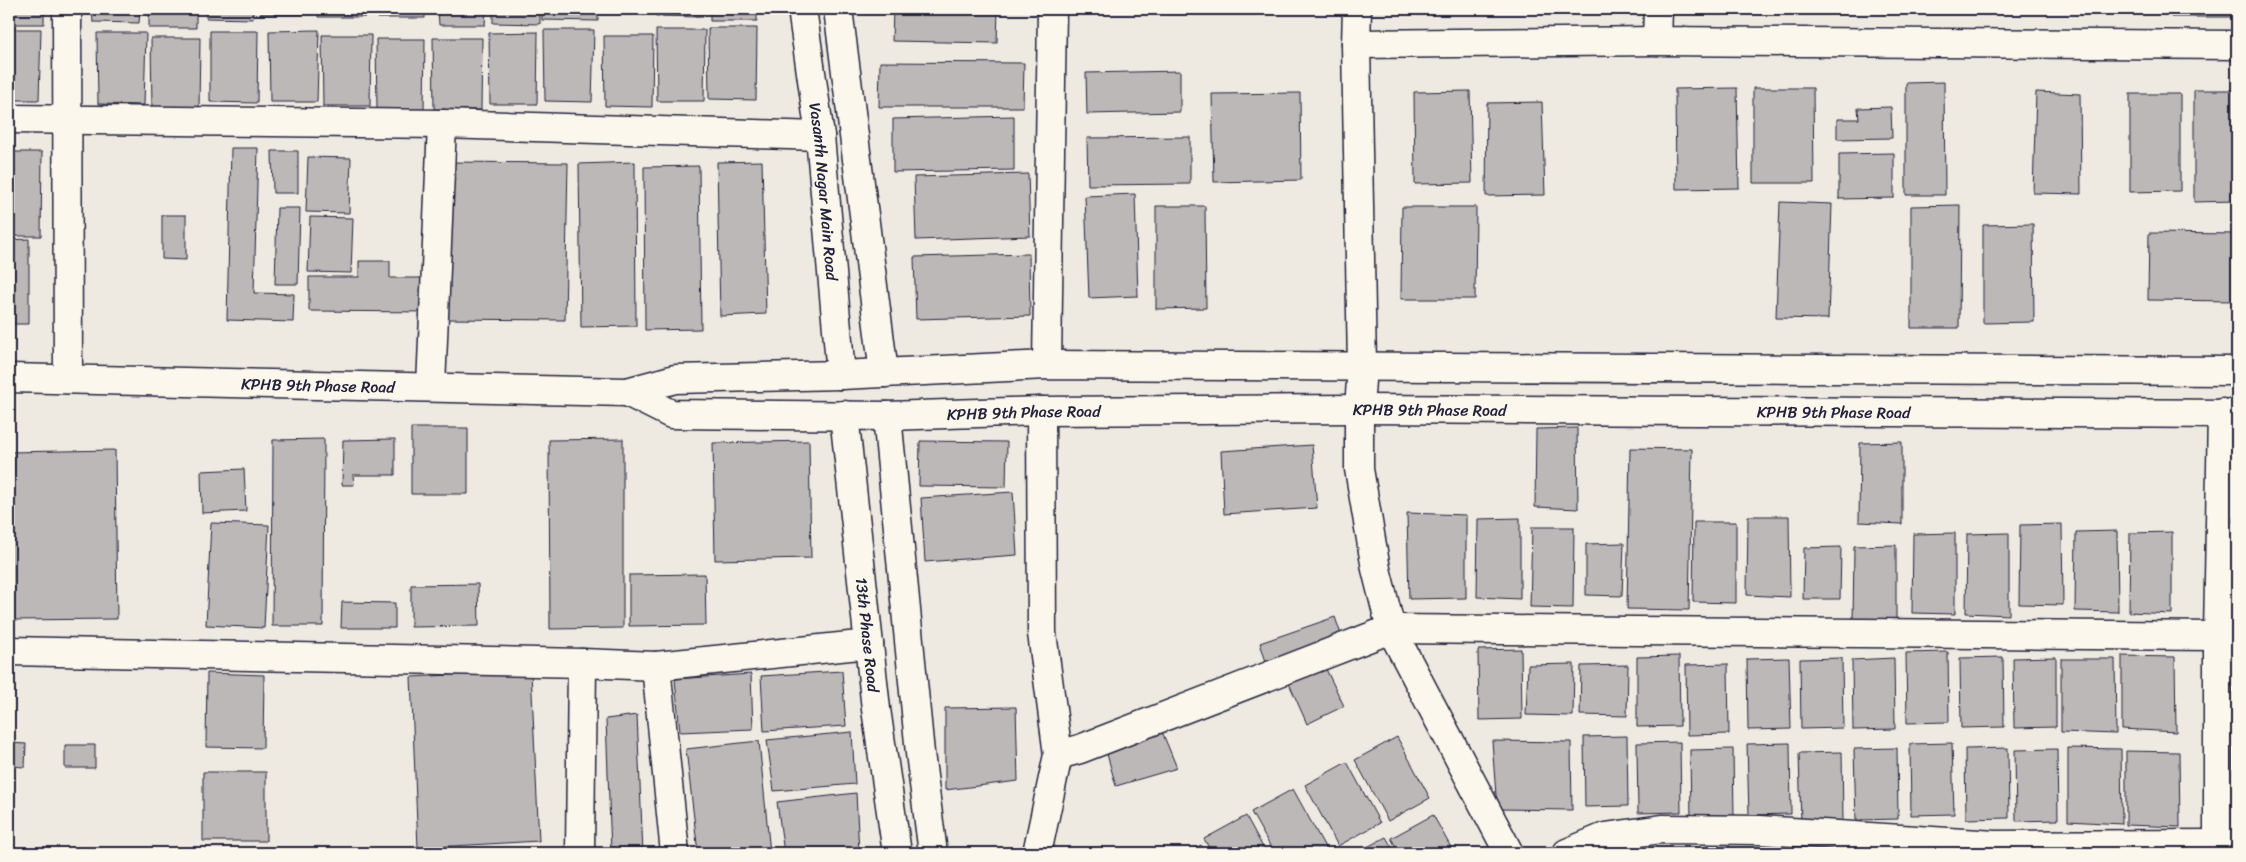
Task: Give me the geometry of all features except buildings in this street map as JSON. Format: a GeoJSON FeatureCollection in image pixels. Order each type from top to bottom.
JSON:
{"type":"FeatureCollection","features":[{"type":"Feature","properties":{"kind":"street"},"geometry":{"type":"LineString","coordinates":[[66,9],[68,379]]}},
{"type":"Feature","properties":{"kind":"street","name":"Vasanth Nagar Main Road"},"geometry":{"type":"LineString","coordinates":[[802,9],[820,136],[841,375]]}},
{"type":"Feature","properties":{"kind":"street"},"geometry":{"type":"LineString","coordinates":[[838,9],[884,373]]}},
{"type":"Feature","properties":{"kind":"street"},"geometry":{"type":"LineString","coordinates":[[1047,365],[1052,9]]}},
{"type":"Feature","properties":{"kind":"street"},"geometry":{"type":"LineString","coordinates":[[1357,9],[1362,366],[1359,409],[1359,469],[1376,569],[1391,629],[1509,853]]}},
{"type":"Feature","properties":{"kind":"street"},"geometry":{"type":"LineString","coordinates":[[1657,41],[1658,9]]}},
{"type":"Feature","properties":{"kind":"street"},"geometry":{"type":"LineString","coordinates":[[1356,44],[1657,41],[2237,46]]}},
{"type":"Feature","properties":{"kind":"street"},"geometry":{"type":"LineString","coordinates":[[9,120],[442,124],[820,136]]}},
{"type":"Feature","properties":{"kind":"street"},"geometry":{"type":"LineString","coordinates":[[431,387],[442,124]]}},
{"type":"Feature","properties":{"kind":"street","name":"KPHB 9th Phase Road"},"geometry":{"type":"LineString","coordinates":[[9,378],[627,392],[675,379],[841,375],[1047,365],[2237,370]]}},
{"type":"Feature","properties":{"kind":"street"},"geometry":{"type":"LineString","coordinates":[[719,378],[719,414]]}},
{"type":"Feature","properties":{"kind":"street","name":"KPHB 9th Phase Road"},"geometry":{"type":"LineString","coordinates":[[627,392],[671,414],[887,416],[1042,412],[1359,409],[2230,413]]}},
{"type":"Feature","properties":{"kind":"street"},"geometry":{"type":"LineString","coordinates":[[1037,853],[1058,755],[1042,633],[1042,412]]}},
{"type":"Feature","properties":{"kind":"street"},"geometry":{"type":"LineString","coordinates":[[1567,853],[1605,837],[1662,829],[1767,842],[1997,849],[2218,848],[2218,636],[2230,413]]}},
{"type":"Feature","properties":{"kind":"street","name":"13th Phase Road"},"geometry":{"type":"LineString","coordinates":[[844,415],[896,853]]}},
{"type":"Feature","properties":{"kind":"street"},"geometry":{"type":"LineString","coordinates":[[887,416],[920,753],[932,853]]}},
{"type":"Feature","properties":{"kind":"street"},"geometry":{"type":"LineString","coordinates":[[1058,755],[1080,749],[1391,629],[2218,636]]}},
{"type":"Feature","properties":{"kind":"street"},"geometry":{"type":"LineString","coordinates":[[9,651],[656,666],[870,644]]}},
{"type":"Feature","properties":{"kind":"street"},"geometry":{"type":"LineString","coordinates":[[580,853],[582,663]]}},
{"type":"Feature","properties":{"kind":"street"},"geometry":{"type":"LineString","coordinates":[[656,666],[675,853]]}}]}
